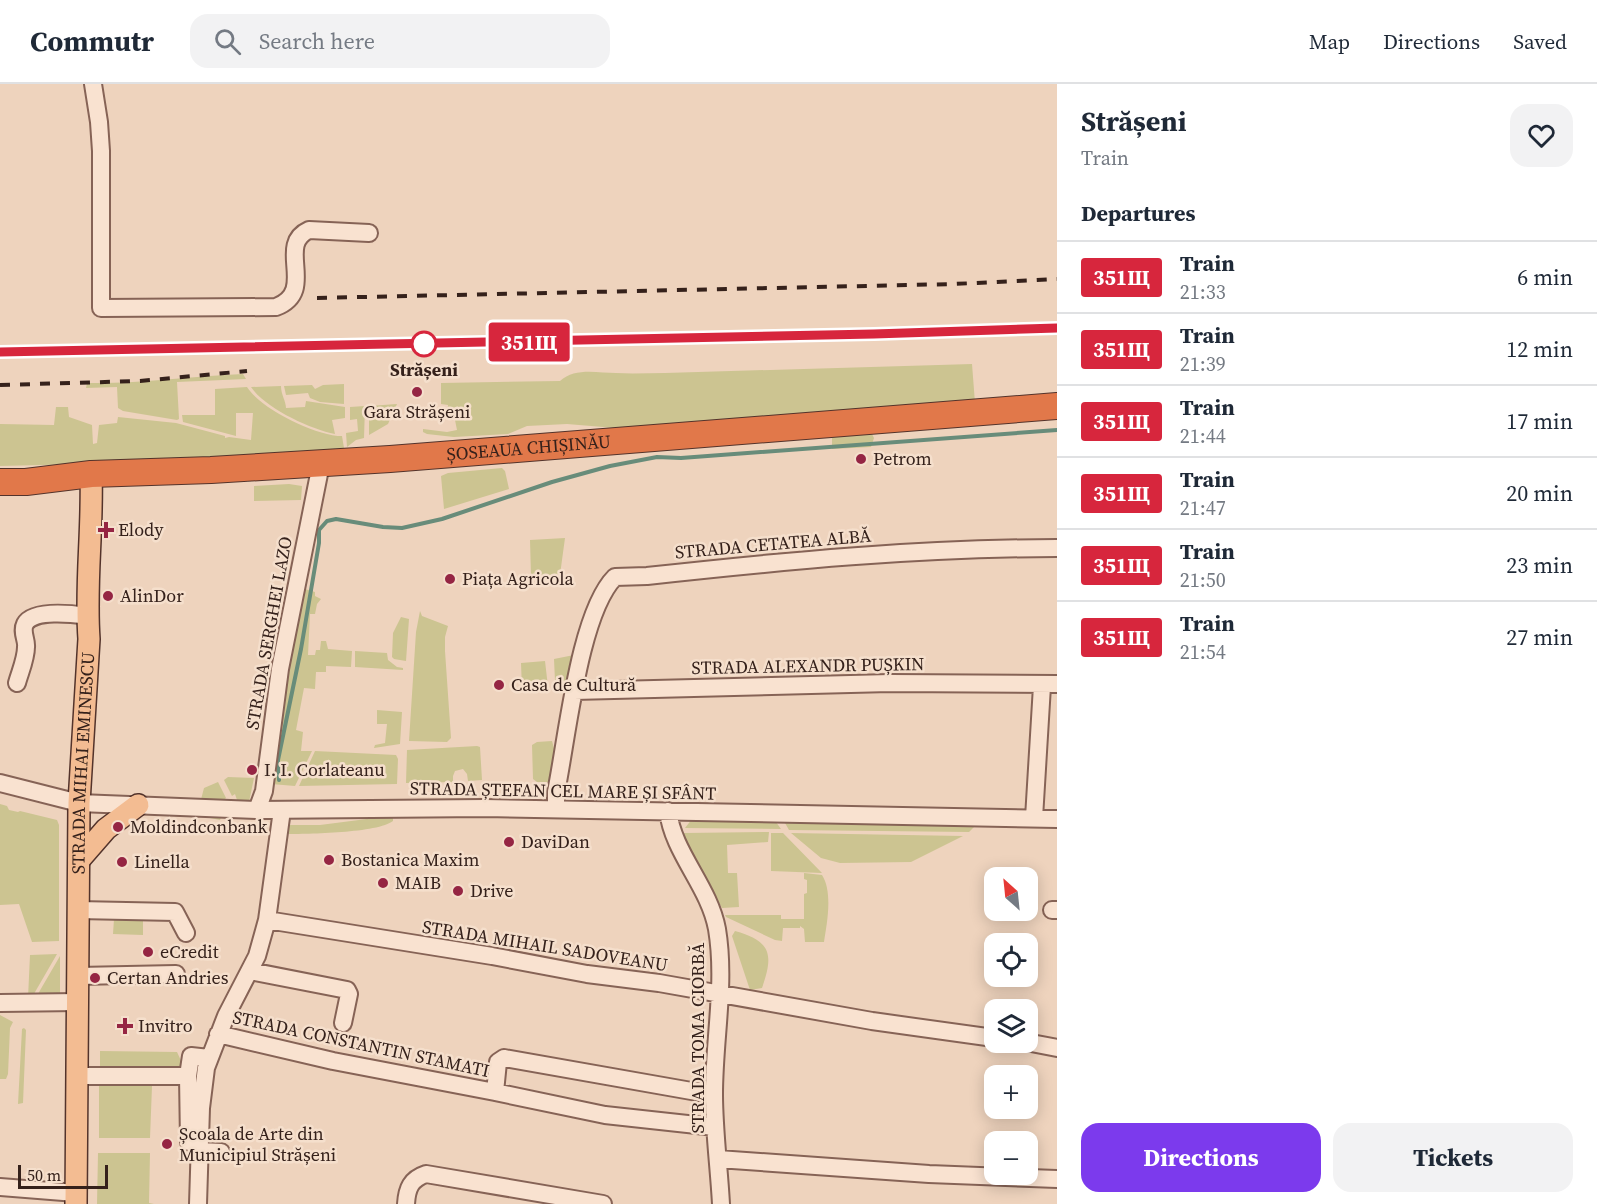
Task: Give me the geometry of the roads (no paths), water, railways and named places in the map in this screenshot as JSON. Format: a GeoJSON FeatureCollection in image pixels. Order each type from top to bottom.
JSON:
{"type":"FeatureCollection","features":[{"type":"Feature","properties":{"kind":"highway","name":"ȘOSEAUA CHIȘINĂU"},"geometry":{"type":"LineString","coordinates":[[0,482],[26,482],[88,475],[321,464],[1057,406]]}},
{"type":"Feature","properties":{"kind":"highway"},"geometry":{"type":"LineString","coordinates":[[0,472],[88,475]]}},
{"type":"Feature","properties":{"kind":"main road","name":"STRADA MIHAI EMINESCU"},"geometry":{"type":"LineString","coordinates":[[76,1198],[79,803],[89,639],[87,616],[92,513],[88,475]]}},
{"type":"Feature","properties":{"kind":"main road"},"geometry":{"type":"LineString","coordinates":[[79,860],[106,829],[138,805]]}},
{"type":"Feature","properties":{"kind":"street"},"geometry":{"type":"LineString","coordinates":[[93,84],[98,111],[100,151],[101,308],[276,306],[285,303],[296,290],[295,246],[302,233],[309,230],[369,234]]}},
{"type":"Feature","properties":{"kind":"street","name":"STRADA SERGHEI LAZO"},"geometry":{"type":"LineString","coordinates":[[257,810],[264,791],[280,669],[321,464]]}},
{"type":"Feature","properties":{"kind":"street","name":"STRADA CETATEA ALBĂ"},"geometry":{"type":"LineString","coordinates":[[574,691],[588,627],[604,592],[615,577],[647,576],[897,552],[971,548],[1057,548]]}},
{"type":"Feature","properties":{"kind":"street"},"geometry":{"type":"LineString","coordinates":[[17,683],[26,648],[25,624],[30,619],[41,615],[62,613],[87,616]]}},
{"type":"Feature","properties":{"kind":"street","name":"STRADA ALEXANDR PUȘKIN"},"geometry":{"type":"LineString","coordinates":[[574,691],[890,683],[1050,685]]}},
{"type":"Feature","properties":{"kind":"street"},"geometry":{"type":"LineString","coordinates":[[1034,818],[1050,685]]}},
{"type":"Feature","properties":{"kind":"street"},"geometry":{"type":"LineString","coordinates":[[556,809],[556,792],[574,691]]}},
{"type":"Feature","properties":{"kind":"street","name":"STRADA ȘTEFAN CEL MARE ȘI SFÂNT"},"geometry":{"type":"LineString","coordinates":[[0,783],[79,803],[257,810],[556,809],[1057,819]]}},
{"type":"Feature","properties":{"kind":"street"},"geometry":{"type":"LineString","coordinates":[[198,1204],[201,1108],[209,1058],[218,1034],[257,956],[267,920],[282,810]]}},
{"type":"Feature","properties":{"kind":"street","name":"STRADA TOMA CIORBĂ"},"geometry":{"type":"LineString","coordinates":[[668,811],[672,830],[709,902],[716,925],[720,995],[714,1095],[721,1204]]}},
{"type":"Feature","properties":{"kind":"street"},"geometry":{"type":"LineString","coordinates":[[78,910],[175,912],[186,933]]}},
{"type":"Feature","properties":{"kind":"street","name":"STRADA MIHAIL SADOVEANU"},"geometry":{"type":"LineString","coordinates":[[267,920],[587,974],[659,983],[872,1021],[984,1037]]}},
{"type":"Feature","properties":{"kind":"street"},"geometry":{"type":"LineString","coordinates":[[250,971],[346,990],[349,994],[344,1023]]}},
{"type":"Feature","properties":{"kind":"street"},"geometry":{"type":"LineString","coordinates":[[78,976],[176,974]]}},
{"type":"Feature","properties":{"kind":"street"},"geometry":{"type":"LineString","coordinates":[[0,1003],[78,1002]]}},
{"type":"Feature","properties":{"kind":"street","name":"STRADA CONSTANTIN STAMATI"},"geometry":{"type":"LineString","coordinates":[[218,1034],[333,1061],[605,1114],[716,1127]]}},
{"type":"Feature","properties":{"kind":"street"},"geometry":{"type":"LineString","coordinates":[[1038,1044],[1057,1048]]}},
{"type":"Feature","properties":{"kind":"street"},"geometry":{"type":"LineString","coordinates":[[199,1187],[188,1187],[188,1076],[190,1056],[209,1058]]}},
{"type":"Feature","properties":{"kind":"street","name":"STRADA CONSTANTIN STAMATI"},"geometry":{"type":"LineString","coordinates":[[495,1092],[498,1062],[504,1058],[714,1095]]}},
{"type":"Feature","properties":{"kind":"street"},"geometry":{"type":"LineString","coordinates":[[77,1076],[188,1076]]}},
{"type":"Feature","properties":{"kind":"street"},"geometry":{"type":"LineString","coordinates":[[200,1151],[221,1152]]}},
{"type":"Feature","properties":{"kind":"street"},"geometry":{"type":"LineString","coordinates":[[718,1159],[906,1173],[1057,1179]]}},
{"type":"Feature","properties":{"kind":"street"},"geometry":{"type":"LineString","coordinates":[[406,1204],[410,1184],[417,1177],[426,1174],[603,1204]]}},
{"type":"Feature","properties":{"kind":"street"},"geometry":{"type":"LineString","coordinates":[[0,1187],[76,1198]]}},
{"type":"Feature","properties":{"kind":"waterway"},"geometry":{"type":"LineString","coordinates":[[279,780],[278,760],[301,649],[319,543],[319,530],[327,521],[336,519],[402,528],[442,519],[552,482],[610,466],[657,457],[681,458],[1057,430]]}},
{"type":"Feature","properties":{"kind":"railway"},"geometry":{"type":"LineString","coordinates":[[317,298],[954,284],[1057,279]]}},
{"type":"Feature","properties":{"kind":"railway"},"geometry":{"type":"LineString","coordinates":[[0,352],[964,332],[1057,328]]}},
{"type":"Feature","properties":{"kind":"railway"},"geometry":{"type":"LineString","coordinates":[[0,385],[140,381],[247,371]]}},
{"type":"Feature","properties":{"kind":"train","name":"351Щ"},"geometry":{"type":"LineString","coordinates":[[0,352],[874,334],[1057,328]]}},
{"type":"Feature","properties":{"kind":"place","name":"Strășeni"},"geometry":{"type":"Point","coordinates":[424,344]}},
{"type":"Feature","properties":{"kind":"place","name":"Gara Strășeni"},"geometry":{"type":"Point","coordinates":[417,392]}},
{"type":"Feature","properties":{"kind":"place","name":"Petrom"},"geometry":{"type":"Point","coordinates":[861,459]}},
{"type":"Feature","properties":{"kind":"place","name":"Elody"},"geometry":{"type":"Point","coordinates":[106,530]}},
{"type":"Feature","properties":{"kind":"place","name":"Piața Agricola"},"geometry":{"type":"Point","coordinates":[450,579]}},
{"type":"Feature","properties":{"kind":"place","name":"AlinDor"},"geometry":{"type":"Point","coordinates":[108,596]}},
{"type":"Feature","properties":{"kind":"place","name":"Casa de Cultură"},"geometry":{"type":"Point","coordinates":[499,685]}},
{"type":"Feature","properties":{"kind":"place","name":"I. I. Corlateanu"},"geometry":{"type":"Point","coordinates":[252,770]}},
{"type":"Feature","properties":{"kind":"place","name":"Moldindconbank"},"geometry":{"type":"Point","coordinates":[118,827]}},
{"type":"Feature","properties":{"kind":"place","name":"DaviDan"},"geometry":{"type":"Point","coordinates":[509,842]}},
{"type":"Feature","properties":{"kind":"place","name":"Bostanica Maxim"},"geometry":{"type":"Point","coordinates":[329,860]}},
{"type":"Feature","properties":{"kind":"place","name":"Linella"},"geometry":{"type":"Point","coordinates":[122,862]}},
{"type":"Feature","properties":{"kind":"place","name":"MAIB"},"geometry":{"type":"Point","coordinates":[383,883]}},
{"type":"Feature","properties":{"kind":"place","name":"Drive"},"geometry":{"type":"Point","coordinates":[458,891]}},
{"type":"Feature","properties":{"kind":"place","name":"eCredit"},"geometry":{"type":"Point","coordinates":[148,952]}},
{"type":"Feature","properties":{"kind":"place","name":"Certan Andries"},"geometry":{"type":"Point","coordinates":[95,978]}},
{"type":"Feature","properties":{"kind":"place","name":"Invitro"},"geometry":{"type":"Point","coordinates":[125,1026]}},
{"type":"Feature","properties":{"kind":"place","name":"Școala de Arte din Municipiul Strășeni"},"geometry":{"type":"Point","coordinates":[167,1144]}}]}
